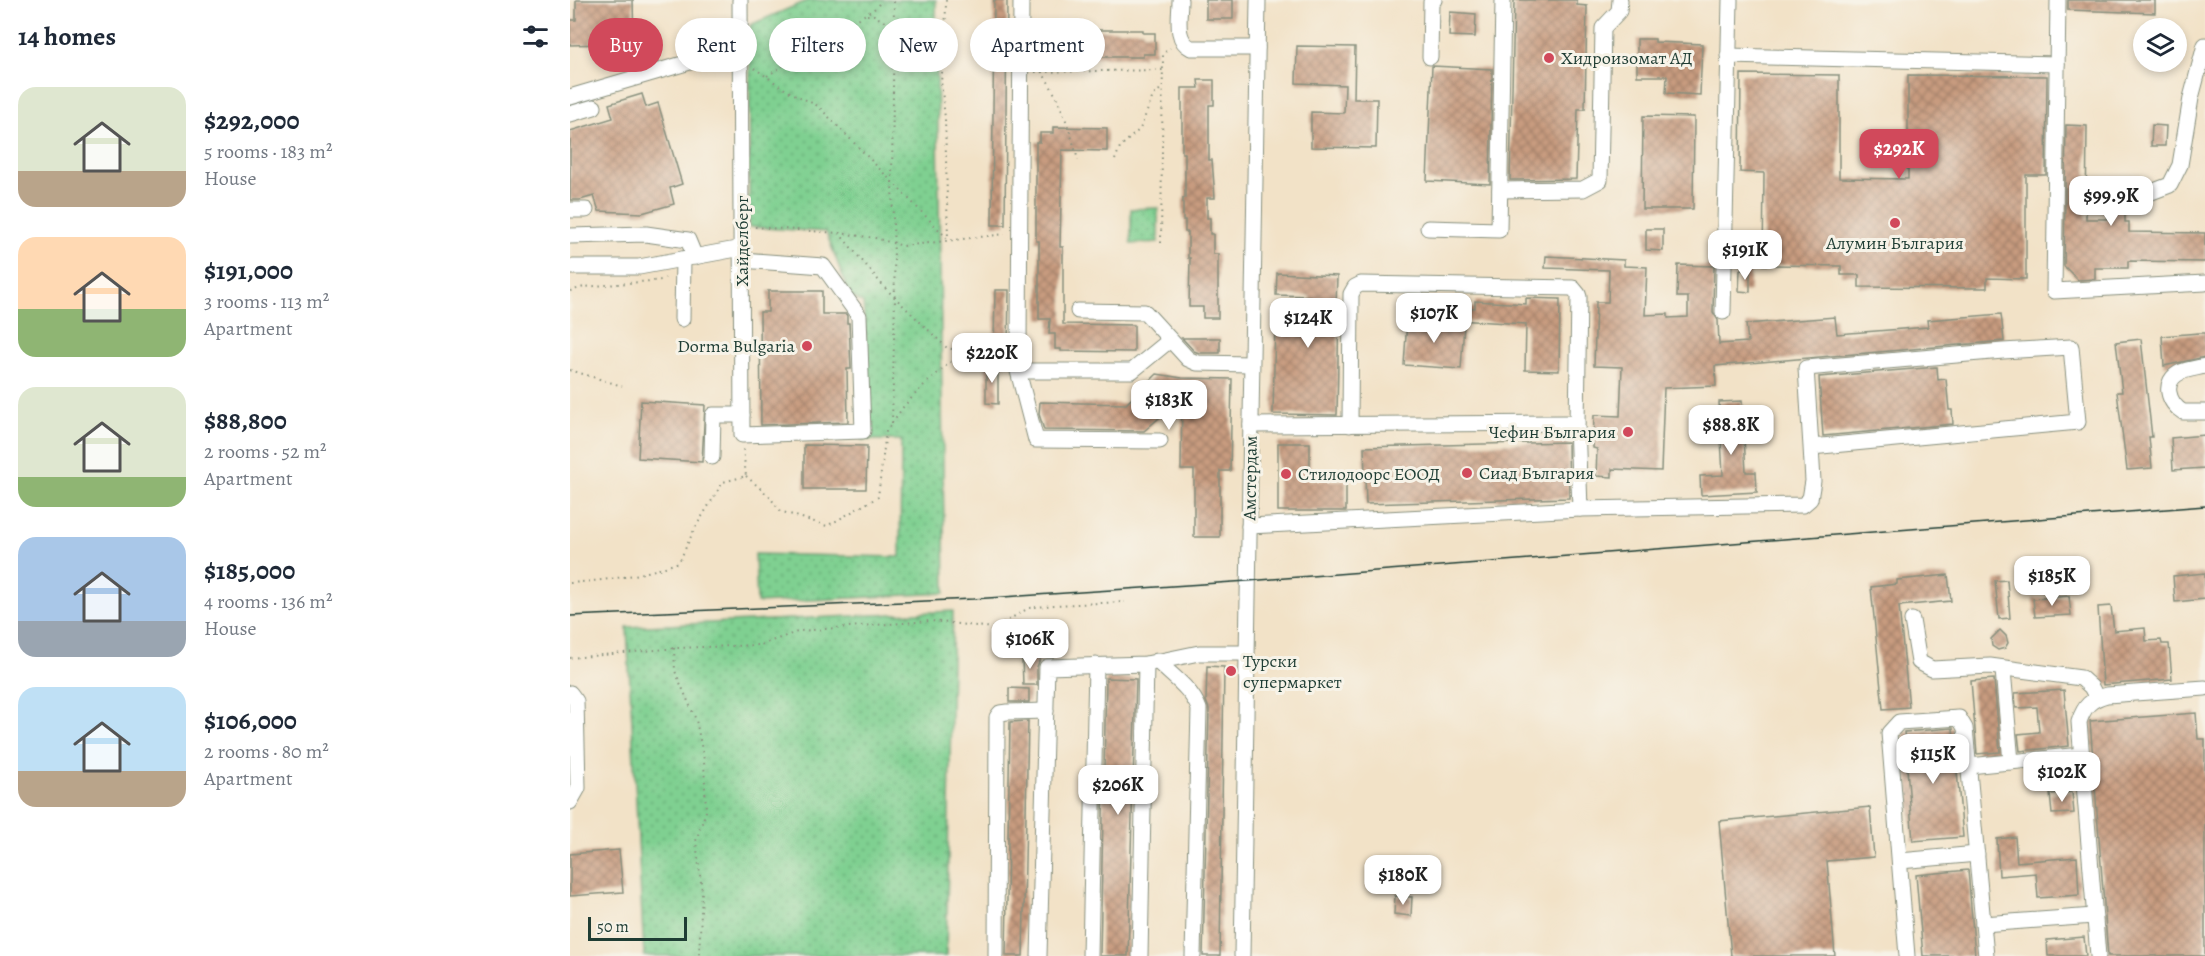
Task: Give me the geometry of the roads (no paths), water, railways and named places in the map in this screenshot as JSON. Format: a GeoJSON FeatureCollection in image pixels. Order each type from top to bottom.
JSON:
{"type":"FeatureCollection","features":[{"type":"Feature","properties":{"kind":"street","name":"Хайделберг"},"geometry":{"type":"LineString","coordinates":[[740,0],[740,18]]}},
{"type":"Feature","properties":{"kind":"street"},"geometry":{"type":"LineString","coordinates":[[1019,343],[1021,0]]}},
{"type":"Feature","properties":{"kind":"street"},"geometry":{"type":"LineString","coordinates":[[1180,0],[1180,37],[1184,44],[1191,48],[1257,48]]}},
{"type":"Feature","properties":{"kind":"street","name":"Амстердам"},"geometry":{"type":"LineString","coordinates":[[1242,956],[1258,0]]}},
{"type":"Feature","properties":{"kind":"street"},"geometry":{"type":"LineString","coordinates":[[1430,57],[1431,2],[1434,0]]}},
{"type":"Feature","properties":{"kind":"street"},"geometry":{"type":"LineString","coordinates":[[1428,228],[1499,230],[1503,0]]}},
{"type":"Feature","properties":{"kind":"street"},"geometry":{"type":"LineString","coordinates":[[1500,190],[1584,189],[1600,180],[1603,28],[1619,11],[1620,0]]}},
{"type":"Feature","properties":{"kind":"street"},"geometry":{"type":"LineString","coordinates":[[1723,312],[1730,0]]}},
{"type":"Feature","properties":{"kind":"street"},"geometry":{"type":"LineString","coordinates":[[2058,0],[2054,291],[2205,283]]}},
{"type":"Feature","properties":{"kind":"street"},"geometry":{"type":"LineString","coordinates":[[2141,196],[2170,185],[2180,165],[2191,98],[2205,45]]}},
{"type":"Feature","properties":{"kind":"street"},"geometry":{"type":"LineString","coordinates":[[1728,56],[2057,64]]}},
{"type":"Feature","properties":{"kind":"street"},"geometry":{"type":"LineString","coordinates":[[570,97],[675,66]]}},
{"type":"Feature","properties":{"kind":"street","name":"Хайделберг"},"geometry":{"type":"LineString","coordinates":[[741,72],[742,435],[863,431],[859,316],[824,266],[742,254]]}},
{"type":"Feature","properties":{"kind":"street"},"geometry":{"type":"LineString","coordinates":[[570,114],[594,107]]}},
{"type":"Feature","properties":{"kind":"street"},"geometry":{"type":"LineString","coordinates":[[570,210],[586,210]]}},
{"type":"Feature","properties":{"kind":"street"},"geometry":{"type":"LineString","coordinates":[[570,236],[646,234],[688,240],[689,258],[682,319]]}},
{"type":"Feature","properties":{"kind":"street"},"geometry":{"type":"LineString","coordinates":[[570,267],[639,267],[689,258],[742,254]]}},
{"type":"Feature","properties":{"kind":"street"},"geometry":{"type":"LineString","coordinates":[[1350,425],[1354,287],[1361,284],[1573,288],[1579,297],[1577,423],[1580,509]]}},
{"type":"Feature","properties":{"kind":"street"},"geometry":{"type":"LineString","coordinates":[[1078,311],[1145,312],[1188,359],[1197,363],[1251,364]]}},
{"type":"Feature","properties":{"kind":"street"},"geometry":{"type":"LineString","coordinates":[[1160,441],[1036,440],[1018,371],[1132,371],[1170,340]]}},
{"type":"Feature","properties":{"kind":"street"},"geometry":{"type":"LineString","coordinates":[[1249,526],[1580,509],[1803,505],[1810,499],[1813,481],[1806,368],[2071,347],[2078,422],[1811,447]]}},
{"type":"Feature","properties":{"kind":"street"},"geometry":{"type":"LineString","coordinates":[[2205,366],[2180,372],[2169,385],[2168,393],[2170,401],[2182,412],[2205,412]]}},
{"type":"Feature","properties":{"kind":"street"},"geometry":{"type":"LineString","coordinates":[[712,458],[713,415],[742,415]]}},
{"type":"Feature","properties":{"kind":"street"},"geometry":{"type":"LineString","coordinates":[[1251,425],[1577,423]]}},
{"type":"Feature","properties":{"kind":"street"},"geometry":{"type":"LineString","coordinates":[[1912,620],[1919,662],[1924,666],[1932,669],[1990,666],[2004,670],[2081,678],[2091,687],[2097,698]]}},
{"type":"Feature","properties":{"kind":"street"},"geometry":{"type":"LineString","coordinates":[[1039,956],[1047,667],[1151,663],[1199,653],[1246,653]]}},
{"type":"Feature","properties":{"kind":"street"},"geometry":{"type":"LineString","coordinates":[[1140,956],[1151,663]]}},
{"type":"Feature","properties":{"kind":"street"},"geometry":{"type":"LineString","coordinates":[[1151,663],[1188,690],[1196,700],[1198,710],[1193,956]]}},
{"type":"Feature","properties":{"kind":"street"},"geometry":{"type":"LineString","coordinates":[[1090,956],[1096,665]]}},
{"type":"Feature","properties":{"kind":"street"},"geometry":{"type":"LineString","coordinates":[[2004,670],[2011,762]]}},
{"type":"Feature","properties":{"kind":"street"},"geometry":{"type":"LineString","coordinates":[[2098,956],[2081,755],[2079,722],[2082,712],[2088,704],[2107,695],[2205,688]]}},
{"type":"Feature","properties":{"kind":"street"},"geometry":{"type":"LineString","coordinates":[[570,693],[576,701],[578,788],[570,802]]}},
{"type":"Feature","properties":{"kind":"street"},"geometry":{"type":"LineString","coordinates":[[996,956],[997,717],[1000,713],[1007,712],[1046,711]]}},
{"type":"Feature","properties":{"kind":"street"},"geometry":{"type":"LineString","coordinates":[[1907,956],[1889,733],[1899,722],[1959,718],[1965,728],[1986,956]]}},
{"type":"Feature","properties":{"kind":"street"},"geometry":{"type":"LineString","coordinates":[[1969,766],[2081,755]]}},
{"type":"Feature","properties":{"kind":"street"},"geometry":{"type":"LineString","coordinates":[[1900,861],[1977,854]]}},
{"type":"Feature","properties":{"kind":"street"},"geometry":{"type":"LineString","coordinates":[[1983,924],[2094,916]]}},
{"type":"Feature","properties":{"kind":"tram line"},"geometry":{"type":"LineString","coordinates":[[570,616],[973,599],[1248,581],[2205,506]]}},
{"type":"Feature","properties":{"kind":"place","name":"Хидроизомат АД"},"geometry":{"type":"Point","coordinates":[1549,58]}},
{"type":"Feature","properties":{"kind":"place","name":"Алумин България"},"geometry":{"type":"Point","coordinates":[1895,223]}},
{"type":"Feature","properties":{"kind":"place","name":"Dorma Bulgaria"},"geometry":{"type":"Point","coordinates":[807,346]}},
{"type":"Feature","properties":{"kind":"place","name":"Чефин България"},"geometry":{"type":"Point","coordinates":[1628,432]}},
{"type":"Feature","properties":{"kind":"place","name":"Сиад България"},"geometry":{"type":"Point","coordinates":[1467,473]}},
{"type":"Feature","properties":{"kind":"place","name":"Стилодоорс ЕООД"},"geometry":{"type":"Point","coordinates":[1286,474]}},
{"type":"Feature","properties":{"kind":"place","name":"Турски супермаркет"},"geometry":{"type":"Point","coordinates":[1231,671]}}]}
